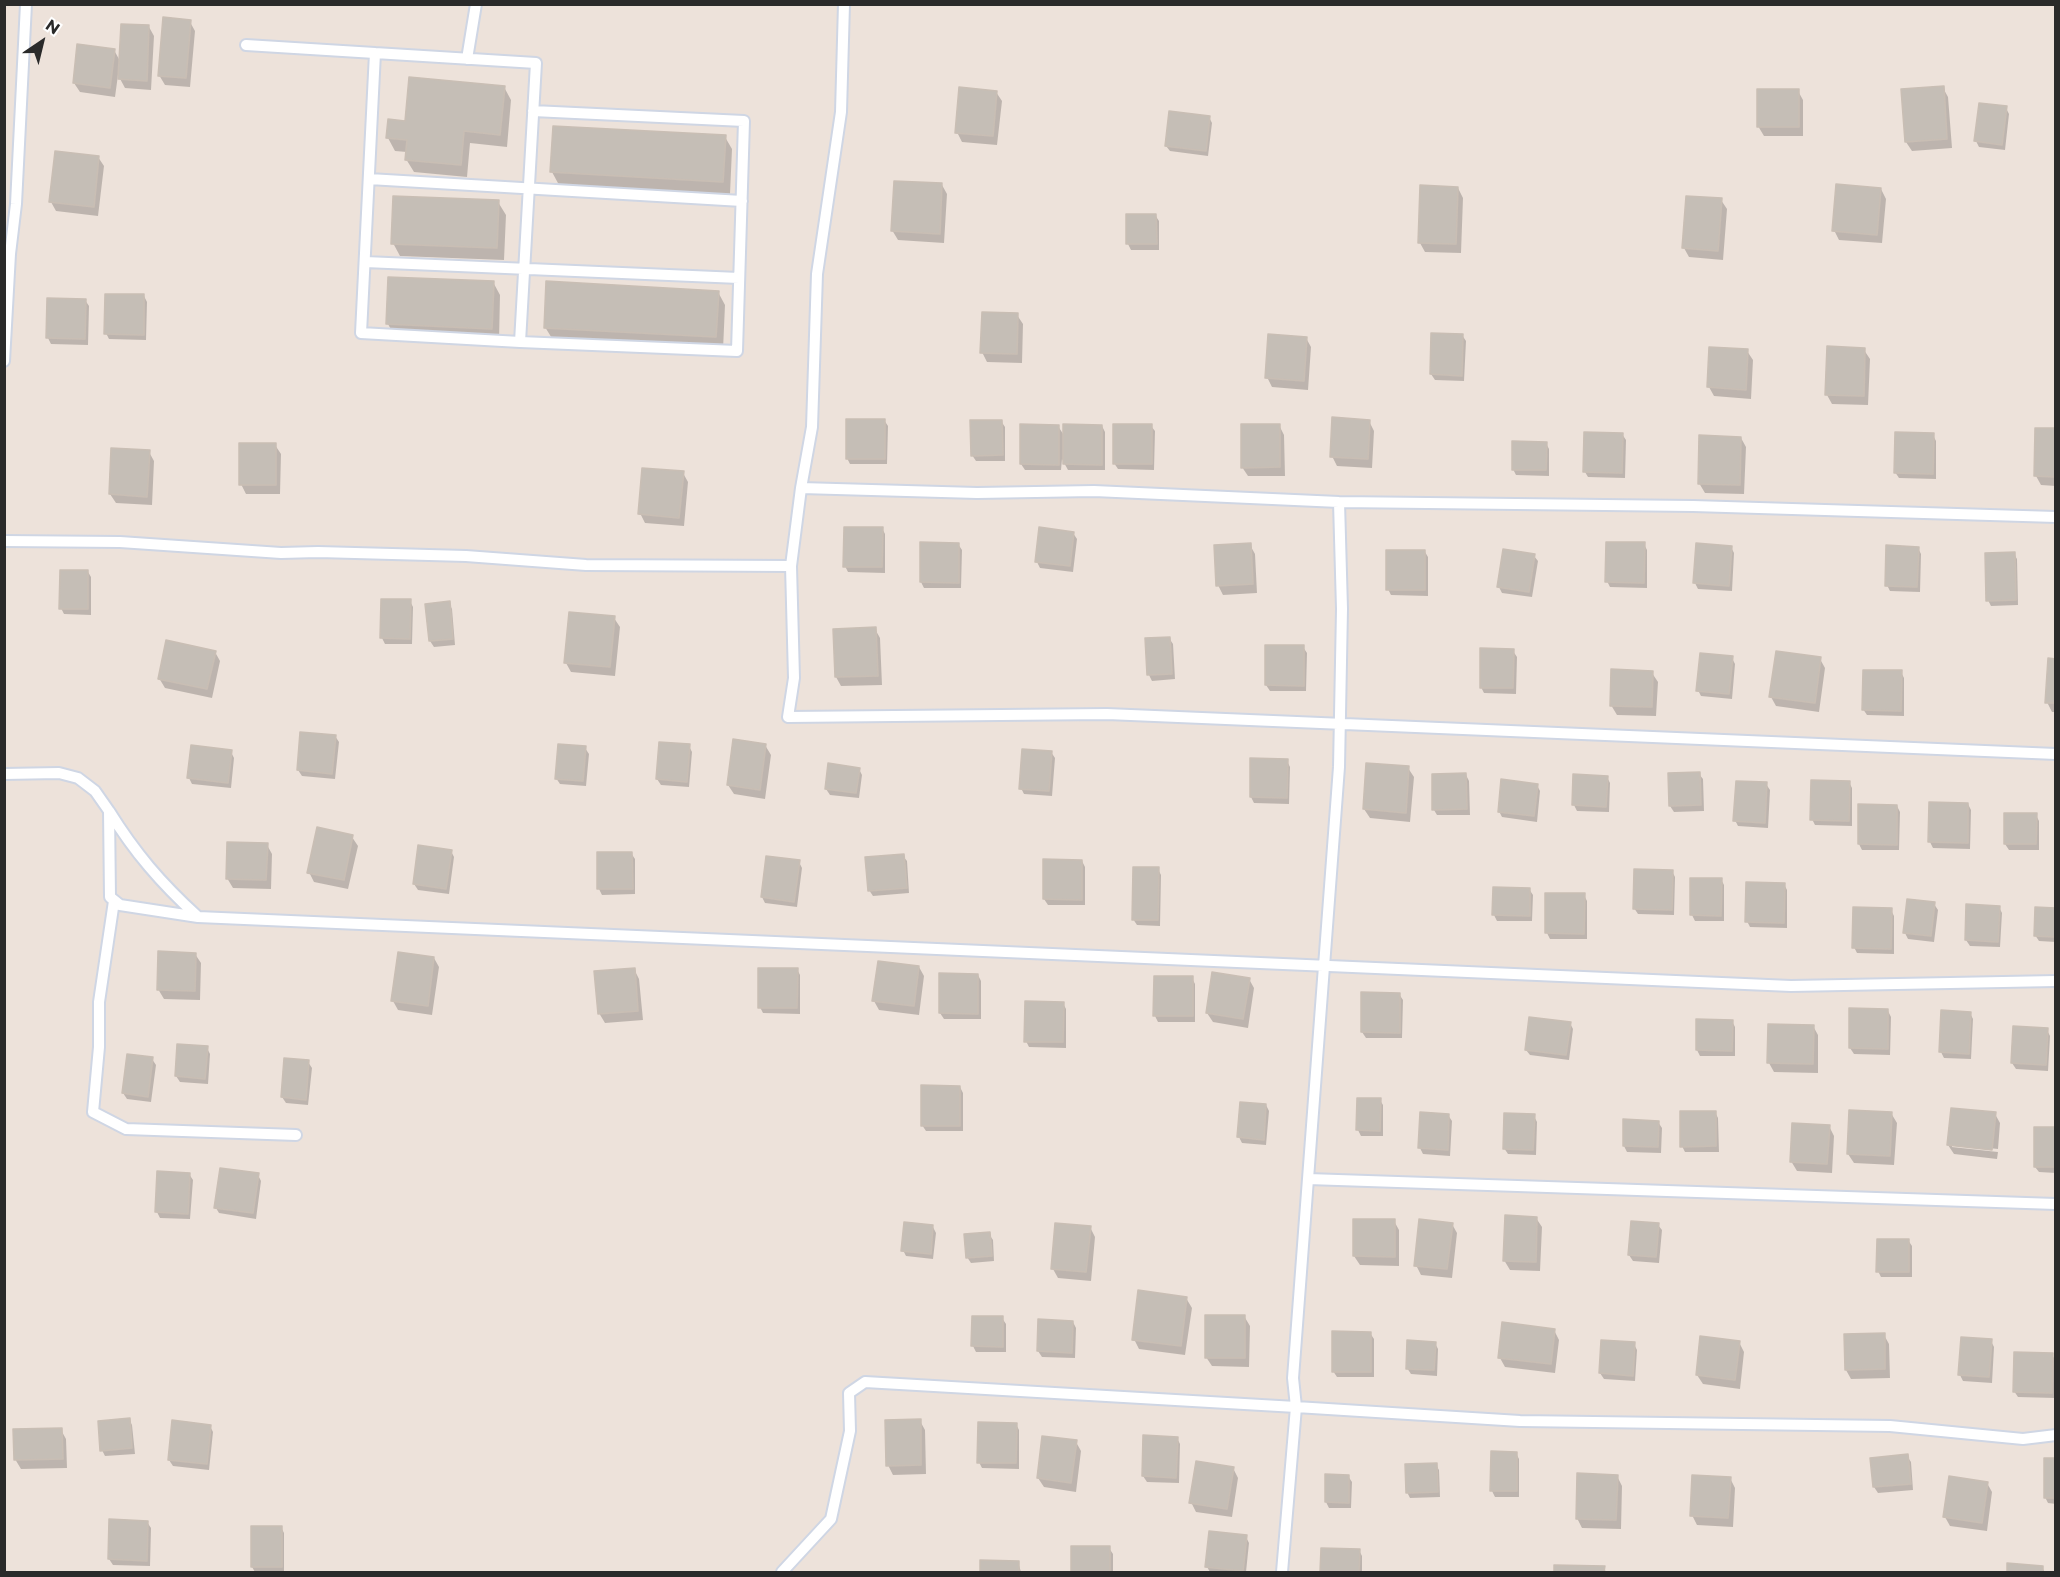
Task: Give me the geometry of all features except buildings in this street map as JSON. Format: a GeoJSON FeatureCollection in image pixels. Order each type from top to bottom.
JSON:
{"type":"FeatureCollection","features":[{"type":"Feature","properties":{"kind":"lane"},"geometry":{"type":"LineString","coordinates":[[4,361],[7,254],[16,204],[26,4]]}},
{"type":"Feature","properties":{"kind":"lane"},"geometry":{"type":"LineString","coordinates":[[467,59],[476,4]]}},
{"type":"Feature","properties":{"kind":"lane"},"geometry":{"type":"LineString","coordinates":[[844,4],[841,112],[817,274],[812,427],[801,488],[791,567],[794,678],[788,717],[1107,714],[2055,754]]}},
{"type":"Feature","properties":{"kind":"lane"},"geometry":{"type":"LineString","coordinates":[[246,45],[536,63],[519,342]]}},
{"type":"Feature","properties":{"kind":"lane"},"geometry":{"type":"LineString","coordinates":[[375,53],[361,333],[737,351],[744,121],[533,111]]}},
{"type":"Feature","properties":{"kind":"lane"},"geometry":{"type":"LineString","coordinates":[[369,179],[742,201]]}},
{"type":"Feature","properties":{"kind":"lane"},"geometry":{"type":"LineString","coordinates":[[365,262],[739,278]]}},
{"type":"Feature","properties":{"kind":"lane"},"geometry":{"type":"LineString","coordinates":[[801,488],[977,493],[1094,491],[1339,502],[1693,506],[2055,517]]}},
{"type":"Feature","properties":{"kind":"lane"},"geometry":{"type":"LineString","coordinates":[[1282,1572],[1296,1407],[1293,1378],[1339,767],[1342,609],[1339,502]]}},
{"type":"Feature","properties":{"kind":"lane"},"geometry":{"type":"LineString","coordinates":[[4,541],[120,542],[281,553],[466,556],[586,566],[791,567]]}},
{"type":"Feature","properties":{"kind":"lane"},"geometry":{"type":"LineString","coordinates":[[4,774],[59,773],[78,778],[95,790],[143,861],[198,917]]}},
{"type":"Feature","properties":{"kind":"lane"},"geometry":{"type":"LineString","coordinates":[[109,811],[110,897],[120,905],[198,917],[1791,986],[2055,981]]}},
{"type":"Feature","properties":{"kind":"lane"},"geometry":{"type":"LineString","coordinates":[[114,901],[99,1002],[99,1047],[93,1112],[126,1129],[296,1136]]}},
{"type":"Feature","properties":{"kind":"lane"},"geometry":{"type":"LineString","coordinates":[[1308,1179],[2055,1204]]}},
{"type":"Feature","properties":{"kind":"lane"},"geometry":{"type":"LineString","coordinates":[[782,1572],[831,1519],[850,1431],[849,1393],[865,1382],[1520,1421],[1890,1426],[2023,1439],[2055,1435]]}}]}
